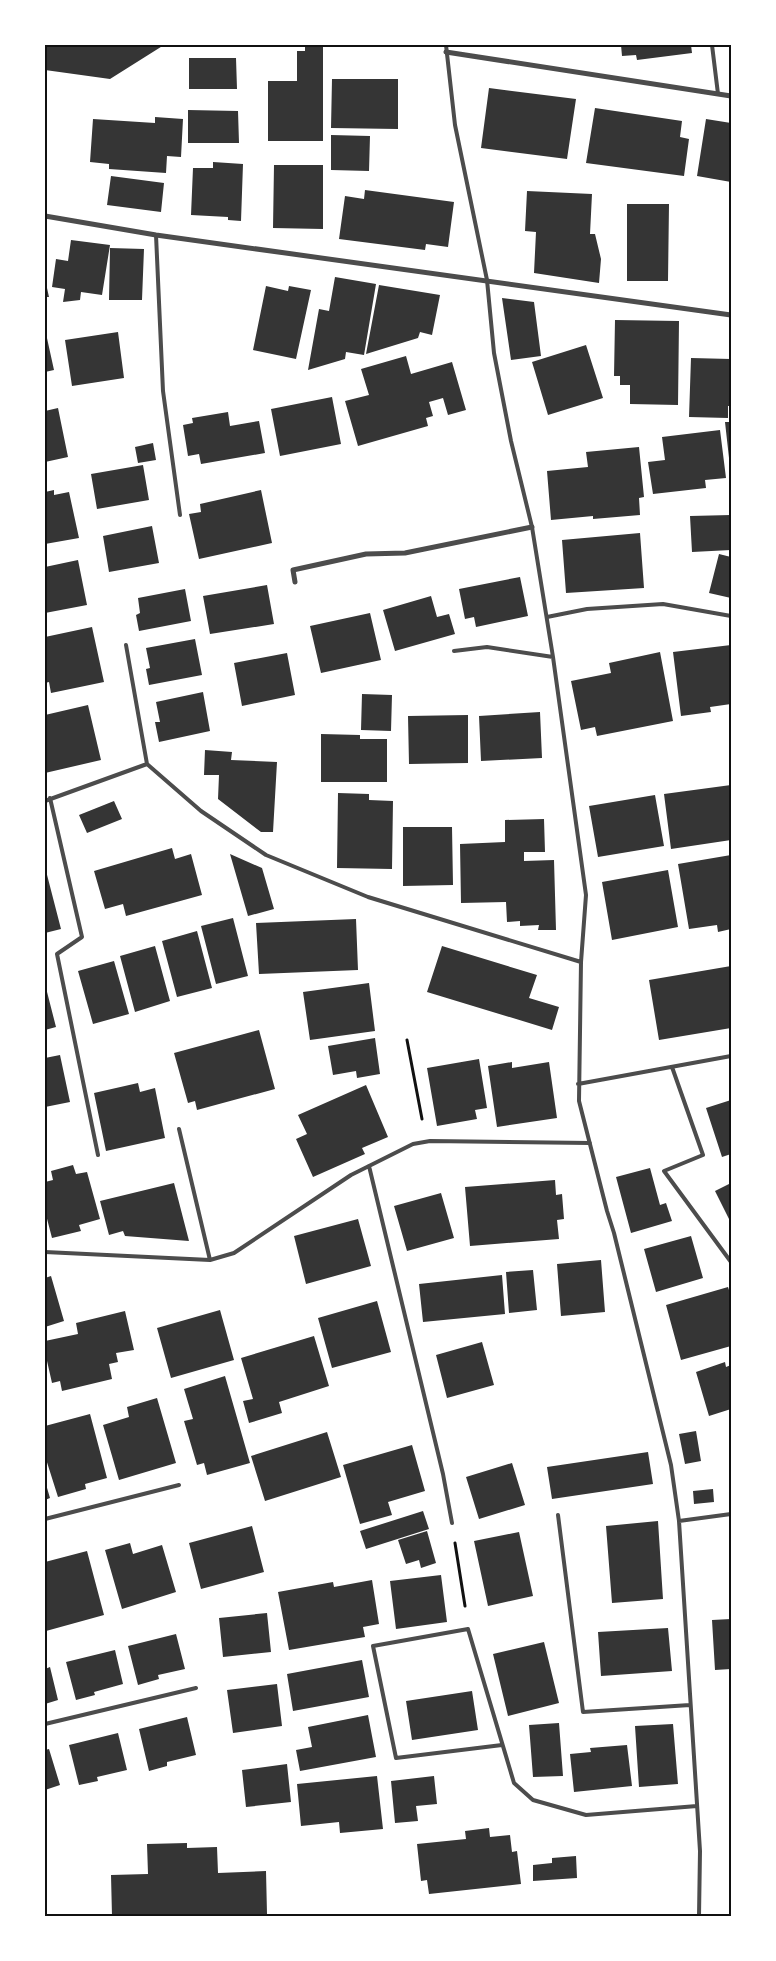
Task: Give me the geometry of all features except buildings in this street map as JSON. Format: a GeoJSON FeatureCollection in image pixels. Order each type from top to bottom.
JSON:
{"type":"FeatureCollection","features":[{"type":"Feature","properties":{"kind":"street"},"geometry":{"type":"LineString","coordinates":[[446,52],[731,96]]}},
{"type":"Feature","properties":{"kind":"street"},"geometry":{"type":"LineString","coordinates":[[45,216],[156,235],[731,315]]}},
{"type":"Feature","properties":{"kind":"street"},"geometry":{"type":"LineString","coordinates":[[295,582],[293,570],[366,554],[405,553],[532,527]]}},
{"type":"Feature","properties":{"kind":"lane"},"geometry":{"type":"LineString","coordinates":[[446,45],[455,125],[487,280],[494,353],[511,441],[532,527],[547,618],[586,895],[581,962],[579,1101],[614,1233],[671,1465],[679,1521],[700,1851],[700,1916]]}},
{"type":"Feature","properties":{"kind":"lane"},"geometry":{"type":"LineString","coordinates":[[712,45],[718,94]]}},
{"type":"Feature","properties":{"kind":"lane"},"geometry":{"type":"LineString","coordinates":[[156,235],[163,391],[180,516]]}},
{"type":"Feature","properties":{"kind":"lane"},"geometry":{"type":"LineString","coordinates":[[547,618],[587,609],[663,604],[731,616]]}},
{"type":"Feature","properties":{"kind":"lane"},"geometry":{"type":"LineString","coordinates":[[126,645],[147,764],[201,811],[266,855],[368,897],[581,962]]}},
{"type":"Feature","properties":{"kind":"lane"},"geometry":{"type":"LineString","coordinates":[[454,650],[487,647],[553,657]]}},
{"type":"Feature","properties":{"kind":"lane"},"geometry":{"type":"LineString","coordinates":[[45,801],[147,764]]}},
{"type":"Feature","properties":{"kind":"lane"},"geometry":{"type":"LineString","coordinates":[[50,798],[82,937],[57,954],[98,1154]]}},
{"type":"Feature","properties":{"kind":"lane"},"geometry":{"type":"LineString","coordinates":[[578,1084],[731,1056]]}},
{"type":"Feature","properties":{"kind":"lane"},"geometry":{"type":"LineString","coordinates":[[672,1067],[703,1155],[664,1171],[731,1262]]}},
{"type":"Feature","properties":{"kind":"lane"},"geometry":{"type":"LineString","coordinates":[[179,1129],[210,1260]]}},
{"type":"Feature","properties":{"kind":"lane"},"geometry":{"type":"LineString","coordinates":[[45,1252],[210,1260],[234,1253],[351,1175],[413,1144],[427,1142],[590,1143]]}},
{"type":"Feature","properties":{"kind":"lane"},"geometry":{"type":"LineString","coordinates":[[369,1166],[443,1474],[452,1523]]}},
{"type":"Feature","properties":{"kind":"lane"},"geometry":{"type":"LineString","coordinates":[[45,1519],[179,1485]]}},
{"type":"Feature","properties":{"kind":"lane"},"geometry":{"type":"LineString","coordinates":[[679,1521],[731,1514]]}},
{"type":"Feature","properties":{"kind":"lane"},"geometry":{"type":"LineString","coordinates":[[558,1515],[583,1712],[690,1705]]}},
{"type":"Feature","properties":{"kind":"lane"},"geometry":{"type":"LineString","coordinates":[[502,1745],[396,1758],[373,1646],[468,1629],[514,1783],[533,1800],[586,1815],[697,1806]]}},
{"type":"Feature","properties":{"kind":"lane"},"geometry":{"type":"LineString","coordinates":[[45,1724],[196,1688]]}},
{"type":"Feature","properties":{"kind":"path"},"geometry":{"type":"LineString","coordinates":[[407,1040],[427,1142]]}},
{"type":"Feature","properties":{"kind":"path"},"geometry":{"type":"LineString","coordinates":[[452,1523],[468,1629]]}}]}
